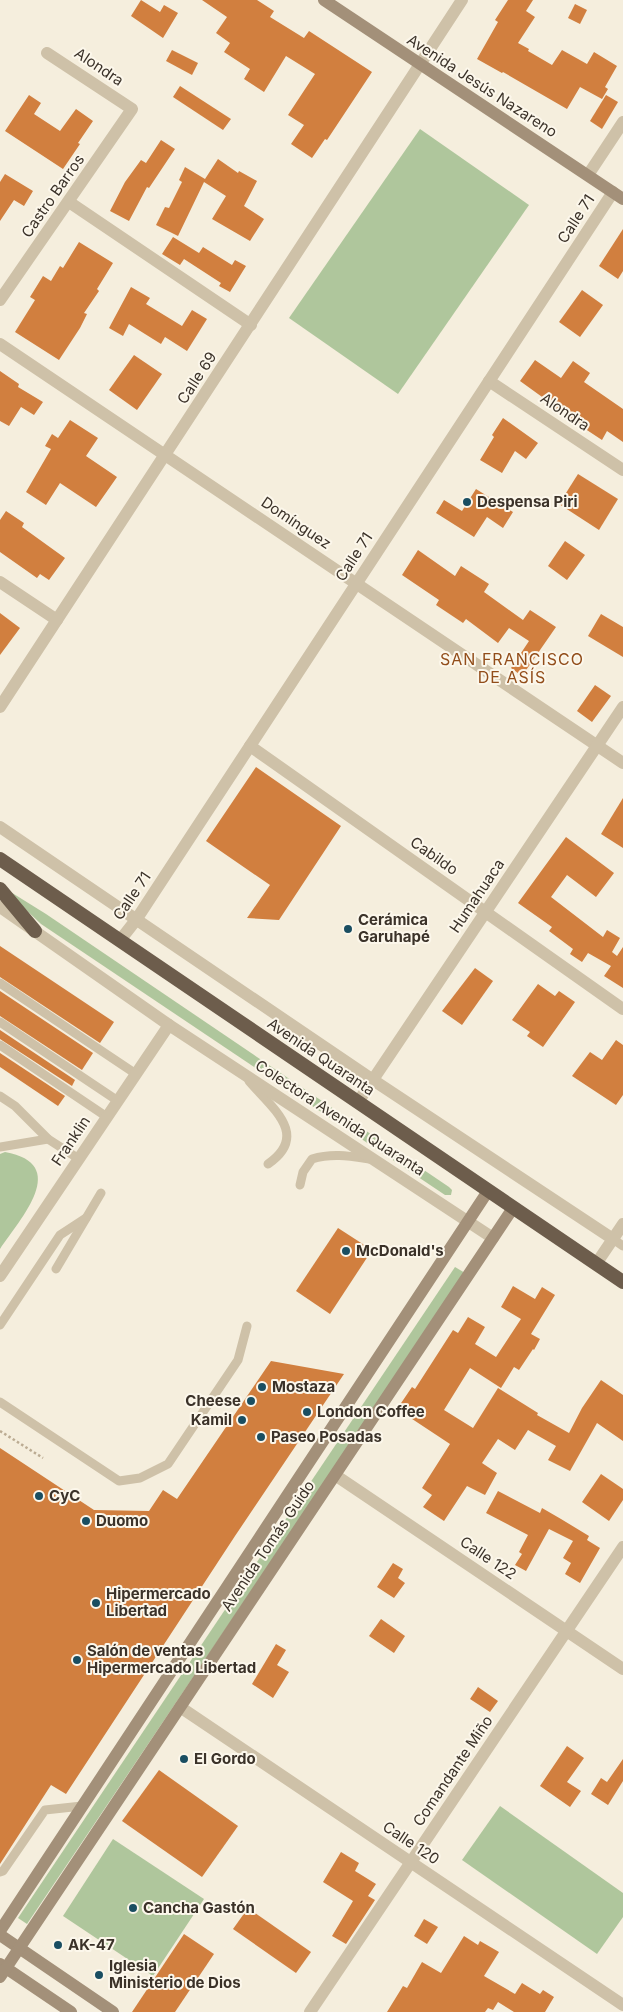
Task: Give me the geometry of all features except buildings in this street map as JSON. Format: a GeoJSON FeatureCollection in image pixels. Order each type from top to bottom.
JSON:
{"type":"FeatureCollection","features":[{"type":"Feature","properties":{"kind":"highway","name":"Avenida Quaranta"},"geometry":{"type":"LineString","coordinates":[[0,859],[121,939],[623,1282]]}},
{"type":"Feature","properties":{"kind":"highway"},"geometry":{"type":"LineString","coordinates":[[0,889],[35,931]]}},
{"type":"Feature","properties":{"kind":"main road","name":"Avenida Jesús Nazareno"},"geometry":{"type":"LineString","coordinates":[[324,0],[618,196]]}},
{"type":"Feature","properties":{"kind":"main road","name":"Avenida Tomás Guido"},"geometry":{"type":"LineString","coordinates":[[0,1931],[488,1191]]}},
{"type":"Feature","properties":{"kind":"main road","name":"Avenida Tomás Guido"},"geometry":{"type":"LineString","coordinates":[[2,1970],[19,1949],[513,1208]]}},
{"type":"Feature","properties":{"kind":"main road"},"geometry":{"type":"LineString","coordinates":[[0,1934],[19,1949],[113,2012]]}},
{"type":"Feature","properties":{"kind":"main road"},"geometry":{"type":"LineString","coordinates":[[2,1970],[71,2012]]}},
{"type":"Feature","properties":{"kind":"street","name":"Calle 69"},"geometry":{"type":"LineString","coordinates":[[0,707],[462,0]]}},
{"type":"Feature","properties":{"kind":"street","name":"Alondra"},"geometry":{"type":"LineString","coordinates":[[47,52],[132,109]]}},
{"type":"Feature","properties":{"kind":"street","name":"Castro Barros"},"geometry":{"type":"LineString","coordinates":[[0,300],[132,109]]}},
{"type":"Feature","properties":{"kind":"street"},"geometry":{"type":"LineString","coordinates":[[588,175],[623,122]]}},
{"type":"Feature","properties":{"kind":"street","name":"Calle 71"},"geometry":{"type":"LineString","coordinates":[[121,939],[136,920],[489,381],[618,196]]}},
{"type":"Feature","properties":{"kind":"street"},"geometry":{"type":"LineString","coordinates":[[69,202],[251,325]]}},
{"type":"Feature","properties":{"kind":"street","name":"Domínguez"},"geometry":{"type":"LineString","coordinates":[[0,344],[623,763]]}},
{"type":"Feature","properties":{"kind":"street","name":"Alondra"},"geometry":{"type":"LineString","coordinates":[[489,381],[623,470]]}},
{"type":"Feature","properties":{"kind":"street"},"geometry":{"type":"LineString","coordinates":[[0,582],[57,620]]}},
{"type":"Feature","properties":{"kind":"street","name":"Humahuaca"},"geometry":{"type":"LineString","coordinates":[[358,1102],[623,707]]}},
{"type":"Feature","properties":{"kind":"street","name":"Cabildo"},"geometry":{"type":"LineString","coordinates":[[250,746],[623,1010]]}},
{"type":"Feature","properties":{"kind":"street"},"geometry":{"type":"LineString","coordinates":[[0,827],[373,1080],[618,1242]]}},
{"type":"Feature","properties":{"kind":"street","name":"Colectora Avenida Quaranta"},"geometry":{"type":"LineString","coordinates":[[0,907],[169,1025],[493,1238]]}},
{"type":"Feature","properties":{"kind":"street","name":"Franklin"},"geometry":{"type":"LineString","coordinates":[[0,1276],[169,1025]]}},
{"type":"Feature","properties":{"kind":"street"},"geometry":{"type":"LineString","coordinates":[[596,1264],[618,1242],[623,1224]]}},
{"type":"Feature","properties":{"kind":"street","name":"Calle 122"},"geometry":{"type":"LineString","coordinates":[[335,1475],[623,1669]]}},
{"type":"Feature","properties":{"kind":"street","name":"Comandante Miño"},"geometry":{"type":"LineString","coordinates":[[310,2012],[623,1547]]}},
{"type":"Feature","properties":{"kind":"street","name":"Calle 120"},"geometry":{"type":"LineString","coordinates":[[180,1707],[623,2006]]}},
{"type":"Feature","properties":{"kind":"lane"},"geometry":{"type":"LineString","coordinates":[[0,982],[136,1074]]}},
{"type":"Feature","properties":{"kind":"lane"},"geometry":{"type":"LineString","coordinates":[[0,1022],[118,1101]]}},
{"type":"Feature","properties":{"kind":"lane"},"geometry":{"type":"LineString","coordinates":[[0,1045],[107,1117]]}},
{"type":"Feature","properties":{"kind":"lane"},"geometry":{"type":"LineString","coordinates":[[241,1072],[285,1124],[288,1134],[287,1144],[279,1156],[268,1164]]}},
{"type":"Feature","properties":{"kind":"lane"},"geometry":{"type":"LineString","coordinates":[[0,1096],[15,1106],[48,1139],[79,1159]]}},
{"type":"Feature","properties":{"kind":"lane"},"geometry":{"type":"LineString","coordinates":[[0,1147],[48,1139]]}},
{"type":"Feature","properties":{"kind":"lane"},"geometry":{"type":"LineString","coordinates":[[300,1185],[304,1172],[312,1159],[326,1155],[374,1159]]}},
{"type":"Feature","properties":{"kind":"lane"},"geometry":{"type":"LineString","coordinates":[[56,1269],[101,1193]]}},
{"type":"Feature","properties":{"kind":"lane"},"geometry":{"type":"LineString","coordinates":[[0,1325],[60,1235],[86,1218]]}},
{"type":"Feature","properties":{"kind":"lane"},"geometry":{"type":"LineString","coordinates":[[0,1402],[119,1481],[140,1478],[168,1464],[238,1360],[247,1326]]}},
{"type":"Feature","properties":{"kind":"lane"},"geometry":{"type":"LineString","coordinates":[[0,1872],[3,1871],[45,1810],[82,1806]]}},
{"type":"Feature","properties":{"kind":"path"},"geometry":{"type":"LineString","coordinates":[[0,1430],[43,1458]]}},
{"type":"Feature","properties":{"kind":"green space"},"geometry":{"type":"Polygon","coordinates":[[[420,129],[529,205],[398,394],[289,318],[420,129]]]}},
{"type":"Feature","properties":{"kind":"green space"},"geometry":{"type":"Polygon","coordinates":[[[1,886],[46,914],[449,1187],[452,1190],[451,1195],[445,1195],[41,924],[1,886]]]}},
{"type":"Feature","properties":{"kind":"green space"},"geometry":{"type":"Polygon","coordinates":[[[5,1152],[25,1158],[35,1168],[38,1180],[35,1193],[28,1208],[0,1249],[0,1154],[5,1152]]]}},
{"type":"Feature","properties":{"kind":"green space"},"geometry":{"type":"Polygon","coordinates":[[[455,1267],[465,1273],[27,1924],[18,1918],[455,1267]]]}},
{"type":"Feature","properties":{"kind":"green space"},"geometry":{"type":"Polygon","coordinates":[[[500,1806],[623,1893],[623,1917],[597,1954],[462,1860],[500,1806]]]}},
{"type":"Feature","properties":{"kind":"green space","name":"Cancha Gastón"},"geometry":{"type":"Polygon","coordinates":[[[113,1839],[204,1899],[153,1976],[63,1916],[113,1839]]]}},
{"type":"Feature","properties":{"kind":"place","name":"Despensa Piri"},"geometry":{"type":"Point","coordinates":[467,502]}},
{"type":"Feature","properties":{"kind":"place","name":"Cerámica Garuhapé"},"geometry":{"type":"Point","coordinates":[348,929]}},
{"type":"Feature","properties":{"kind":"place","name":"McDonald's"},"geometry":{"type":"Point","coordinates":[346,1251]}},
{"type":"Feature","properties":{"kind":"place","name":"Mostaza"},"geometry":{"type":"Point","coordinates":[262,1387]}},
{"type":"Feature","properties":{"kind":"place","name":"Cheese"},"geometry":{"type":"Point","coordinates":[251,1401]}},
{"type":"Feature","properties":{"kind":"place","name":"London Coffee"},"geometry":{"type":"Point","coordinates":[307,1412]}},
{"type":"Feature","properties":{"kind":"place","name":"Kamil"},"geometry":{"type":"Point","coordinates":[242,1420]}},
{"type":"Feature","properties":{"kind":"place","name":"Paseo Posadas"},"geometry":{"type":"Point","coordinates":[261,1437]}},
{"type":"Feature","properties":{"kind":"place","name":"CyC"},"geometry":{"type":"Point","coordinates":[39,1496]}},
{"type":"Feature","properties":{"kind":"place","name":"Duomo"},"geometry":{"type":"Point","coordinates":[86,1521]}},
{"type":"Feature","properties":{"kind":"place","name":"Hipermercado Libertad"},"geometry":{"type":"Point","coordinates":[96,1603]}},
{"type":"Feature","properties":{"kind":"place","name":"Salón de ventas Hipermercado Libertad"},"geometry":{"type":"Point","coordinates":[77,1660]}},
{"type":"Feature","properties":{"kind":"place","name":"El Gordo"},"geometry":{"type":"Point","coordinates":[184,1759]}},
{"type":"Feature","properties":{"kind":"place","name":"Cancha Gastón"},"geometry":{"type":"Point","coordinates":[133,1908]}},
{"type":"Feature","properties":{"kind":"place","name":"AK-47"},"geometry":{"type":"Point","coordinates":[58,1945]}},
{"type":"Feature","properties":{"kind":"place","name":"Iglesia Ministerio de Dios"},"geometry":{"type":"Point","coordinates":[99,1975]}},
{"type":"Feature","properties":{"kind":"district","name":"SAN FRANCISCO DE ASÍS"},"geometry":{"type":"Point","coordinates":[512,668]}}]}
